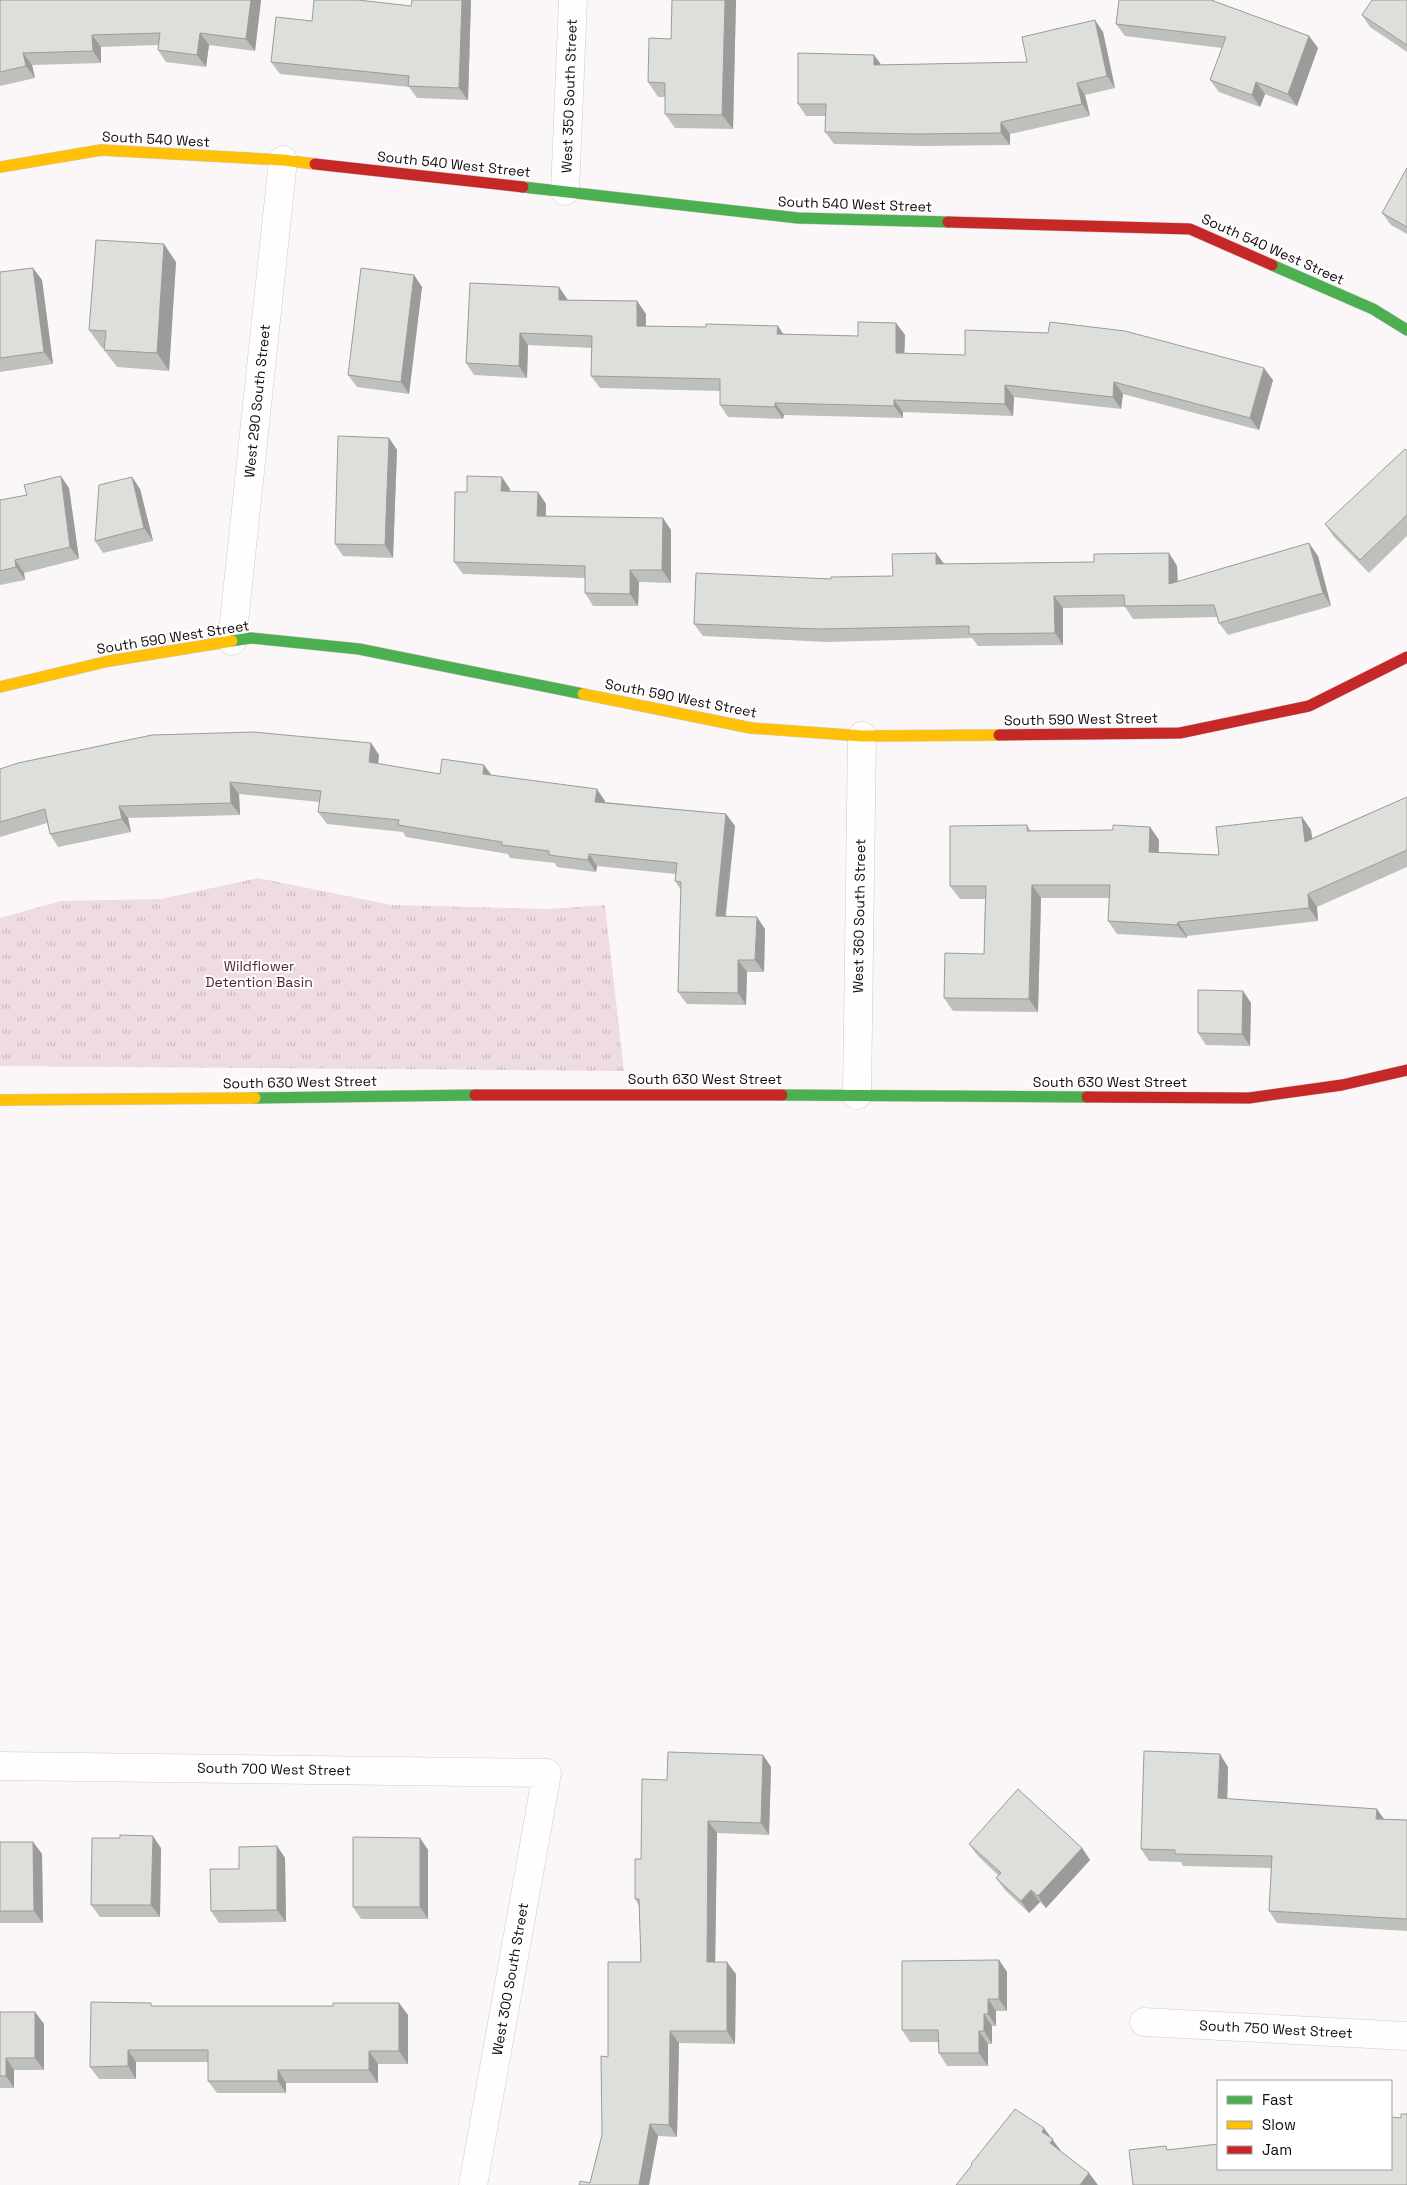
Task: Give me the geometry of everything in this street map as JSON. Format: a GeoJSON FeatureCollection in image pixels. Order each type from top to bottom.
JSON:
{"type":"FeatureCollection","features":[{"type":"Feature","properties":{"kind":"street","name":"West 350 South Street"},"geometry":{"type":"LineString","coordinates":[[565,192],[573,0]]}},
{"type":"Feature","properties":{"kind":"street","name":"South 540 West"},"geometry":{"type":"LineString","coordinates":[[0,167],[101,150],[283,160]]}},
{"type":"Feature","properties":{"kind":"street","name":"South 540 West Street"},"geometry":{"type":"LineString","coordinates":[[283,160],[798,218],[1190,228],[1373,309],[1407,330]]}},
{"type":"Feature","properties":{"kind":"street","name":"West 290 South Street"},"geometry":{"type":"LineString","coordinates":[[232,641],[283,160]]}},
{"type":"Feature","properties":{"kind":"street","name":"South 590 West Street"},"geometry":{"type":"LineString","coordinates":[[0,687],[109,661],[251,638],[359,649],[751,728],[862,736],[1180,733],[1309,706],[1407,657]]}},
{"type":"Feature","properties":{"kind":"street","name":"West 360 South Street"},"geometry":{"type":"LineString","coordinates":[[856,1096],[862,736]]}},
{"type":"Feature","properties":{"kind":"street","name":"South 630 West Street"},"geometry":{"type":"LineString","coordinates":[[0,1100],[616,1094],[1249,1098],[1342,1085],[1407,1070]]}},
{"type":"Feature","properties":{"kind":"street","name":"South 700 West Street"},"geometry":{"type":"LineString","coordinates":[[0,1766],[547,1773]]}},
{"type":"Feature","properties":{"kind":"street","name":"West 300 South Street"},"geometry":{"type":"LineString","coordinates":[[473,2185],[547,1773]]}},
{"type":"Feature","properties":{"kind":"street","name":"South 750 West Street"},"geometry":{"type":"LineString","coordinates":[[1144,2022],[1407,2036]]}},
{"type":"Feature","properties":{"kind":"green space","name":"Wildflower Detention Basin"},"geometry":{"type":"Polygon","coordinates":[[[258,878],[392,905],[548,909],[605,905],[624,1071],[0,1066],[0,918],[61,901],[161,899],[258,878]]]}},
{"type":"Feature","properties":{"kind":"building"},"geometry":{"type":"Polygon","coordinates":[[[0,0],[251,0],[246,39],[200,33],[197,55],[158,50],[160,33],[92,35],[93,51],[23,53],[26,66],[0,72],[0,0]]]}},
{"type":"Feature","properties":{"kind":"building"},"geometry":{"type":"Polygon","coordinates":[[[314,0],[358,0],[411,6],[412,0],[462,0],[459,88],[408,86],[409,76],[271,62],[276,17],[312,21],[314,0]]]}},
{"type":"Feature","properties":{"kind":"building"},"geometry":{"type":"Polygon","coordinates":[[[672,0],[725,0],[722,115],[665,114],[665,83],[648,82],[649,38],[671,39],[672,0]]]}},
{"type":"Feature","properties":{"kind":"building"},"geometry":{"type":"Polygon","coordinates":[[[1119,0],[1211,0],[1309,36],[1288,94],[1256,82],[1252,95],[1210,80],[1226,37],[1116,24],[1119,0]]]}},
{"type":"Feature","properties":{"kind":"building"},"geometry":{"type":"Polygon","coordinates":[[[1372,0],[1407,0],[1407,45],[1362,15],[1372,0]]]}},
{"type":"Feature","properties":{"kind":"building"},"geometry":{"type":"Polygon","coordinates":[[[1095,20],[1107,76],[1077,83],[1082,104],[1001,122],[1001,133],[825,132],[826,104],[798,104],[798,53],[874,55],[874,65],[1027,62],[1022,37],[1095,20]]]}},
{"type":"Feature","properties":{"kind":"building"},"geometry":{"type":"Polygon","coordinates":[[[1407,168],[1407,227],[1382,213],[1407,168]]]}},
{"type":"Feature","properties":{"kind":"building"},"geometry":{"type":"Polygon","coordinates":[[[96,240],[164,244],[157,353],[104,350],[106,331],[89,330],[96,240]]]}},
{"type":"Feature","properties":{"kind":"building"},"geometry":{"type":"Polygon","coordinates":[[[33,268],[44,352],[0,358],[0,272],[33,268]]]}},
{"type":"Feature","properties":{"kind":"building"},"geometry":{"type":"Polygon","coordinates":[[[361,268],[414,275],[401,382],[348,375],[361,268]]]}},
{"type":"Feature","properties":{"kind":"building"},"geometry":{"type":"Polygon","coordinates":[[[470,283],[559,287],[559,300],[637,301],[637,326],[706,327],[706,324],[778,326],[777,334],[858,336],[858,322],[896,323],[896,353],[965,355],[965,330],[1048,333],[1050,322],[1125,331],[1264,368],[1250,418],[1114,382],[1113,397],[1005,385],[1005,404],[894,400],[894,406],[775,403],[775,407],[720,405],[720,379],[591,376],[592,336],[520,333],[519,366],[466,363],[470,283]]]}},
{"type":"Feature","properties":{"kind":"building"},"geometry":{"type":"Polygon","coordinates":[[[338,436],[389,438],[385,545],[335,544],[338,436]]]}},
{"type":"Feature","properties":{"kind":"building"},"geometry":{"type":"Polygon","coordinates":[[[1405,449],[1407,451],[1407,515],[1360,560],[1325,524],[1405,449]]]}},
{"type":"Feature","properties":{"kind":"building"},"geometry":{"type":"Polygon","coordinates":[[[61,476],[70,547],[15,560],[16,567],[0,571],[0,500],[27,495],[24,485],[61,476]]]}},
{"type":"Feature","properties":{"kind":"building"},"geometry":{"type":"Polygon","coordinates":[[[467,476],[502,477],[501,491],[538,492],[537,516],[663,518],[662,570],[630,570],[630,594],[585,593],[585,566],[454,562],[455,492],[467,492],[467,476]]]}},
{"type":"Feature","properties":{"kind":"building"},"geometry":{"type":"Polygon","coordinates":[[[132,477],[144,528],[95,541],[99,485],[132,477]]]}},
{"type":"Feature","properties":{"kind":"building"},"geometry":{"type":"Polygon","coordinates":[[[1309,543],[1323,593],[1219,623],[1214,605],[1125,606],[1124,595],[1054,596],[1055,633],[969,634],[969,626],[819,629],[694,624],[696,573],[831,579],[831,577],[893,576],[892,554],[936,553],[936,564],[1094,562],[1094,554],[1169,553],[1169,584],[1309,543]]]}},
{"type":"Feature","properties":{"kind":"building"},"geometry":{"type":"Polygon","coordinates":[[[253,732],[371,743],[369,762],[440,774],[442,759],[484,765],[483,774],[597,789],[595,802],[726,814],[716,916],[757,917],[755,960],[738,960],[738,993],[678,992],[681,882],[675,881],[677,863],[589,854],[588,860],[549,855],[549,851],[502,845],[502,842],[398,825],[399,820],[318,812],[321,791],[230,782],[231,803],[119,806],[122,819],[50,834],[45,809],[0,822],[0,769],[18,763],[152,735],[253,732]]]}},
{"type":"Feature","properties":{"kind":"building"},"geometry":{"type":"Polygon","coordinates":[[[1407,797],[1407,850],[1308,894],[1309,908],[1178,922],[1177,925],[1108,921],[1110,885],[1032,885],[1029,999],[944,998],[945,953],[984,954],[986,886],[950,886],[950,826],[1027,825],[1027,831],[1113,830],[1113,825],[1150,827],[1149,852],[1219,855],[1216,827],[1302,817],[1305,842],[1407,797]]]}},
{"type":"Feature","properties":{"kind":"building"},"geometry":{"type":"Polygon","coordinates":[[[1198,990],[1243,991],[1242,1034],[1198,1033],[1198,990]]]}},
{"type":"Feature","properties":{"kind":"building"},"geometry":{"type":"Polygon","coordinates":[[[1144,1751],[1220,1754],[1218,1798],[1377,1809],[1376,1819],[1407,1820],[1407,1919],[1269,1911],[1272,1856],[1175,1854],[1175,1850],[1141,1849],[1144,1751]]]}},
{"type":"Feature","properties":{"kind":"building"},"geometry":{"type":"Polygon","coordinates":[[[668,1752],[763,1755],[761,1823],[708,1821],[707,1962],[727,1962],[727,2031],[670,2031],[669,2125],[650,2124],[639,2185],[579,2185],[580,2181],[590,2183],[602,2135],[601,2056],[608,2057],[608,1962],[641,1962],[639,1899],[635,1899],[635,1859],[641,1859],[642,1779],[667,1780],[668,1752]]]}},
{"type":"Feature","properties":{"kind":"building"},"geometry":{"type":"Polygon","coordinates":[[[1018,1789],[1082,1848],[1038,1896],[1031,1890],[1021,1901],[996,1878],[1001,1873],[969,1844],[1018,1789]]]}},
{"type":"Feature","properties":{"kind":"building"},"geometry":{"type":"Polygon","coordinates":[[[120,1835],[153,1836],[151,1905],[91,1905],[92,1838],[120,1838],[120,1835]]]}},
{"type":"Feature","properties":{"kind":"building"},"geometry":{"type":"Polygon","coordinates":[[[353,1837],[420,1838],[420,1907],[353,1907],[353,1837]]]}},
{"type":"Feature","properties":{"kind":"building"},"geometry":{"type":"Polygon","coordinates":[[[0,1842],[33,1842],[34,1911],[0,1911],[0,1842]]]}},
{"type":"Feature","properties":{"kind":"building"},"geometry":{"type":"Polygon","coordinates":[[[277,1846],[277,1910],[211,1911],[210,1869],[239,1869],[239,1847],[277,1846]]]}},
{"type":"Feature","properties":{"kind":"building"},"geometry":{"type":"Polygon","coordinates":[[[999,1960],[999,1999],[988,1999],[988,2014],[984,2014],[984,2031],[979,2031],[979,2053],[939,2053],[938,2030],[902,2030],[902,1961],[999,1960]]]}},
{"type":"Feature","properties":{"kind":"building"},"geometry":{"type":"Polygon","coordinates":[[[91,2002],[151,2003],[151,2006],[333,2006],[333,2003],[399,2003],[399,2051],[369,2051],[369,2070],[278,2070],[278,2081],[208,2081],[208,2050],[128,2050],[128,2066],[90,2067],[91,2002]]]}},
{"type":"Feature","properties":{"kind":"building"},"geometry":{"type":"Polygon","coordinates":[[[0,2012],[35,2012],[35,2058],[6,2058],[6,2076],[0,2076],[0,2012]]]}},
{"type":"Feature","properties":{"kind":"building"},"geometry":{"type":"Polygon","coordinates":[[[1015,2109],[1044,2128],[1042,2132],[1053,2139],[1050,2143],[1089,2173],[1080,2185],[956,2185],[1015,2109]]]}},
{"type":"Feature","properties":{"kind":"building"},"geometry":{"type":"Polygon","coordinates":[[[1401,2114],[1407,2114],[1407,2185],[1133,2185],[1129,2150],[1166,2146],[1167,2150],[1217,2144],[1217,2170],[1392,2170],[1392,2117],[1401,2118],[1401,2114]]]}},
{"type":"Feature","properties":{"kind":"traffic: fast"},"geometry":{"type":"LineString","coordinates":[[523,187],[798,218],[948,222]]}},
{"type":"Feature","properties":{"kind":"traffic: fast"},"geometry":{"type":"LineString","coordinates":[[1272,265],[1373,309],[1407,330]]}},
{"type":"Feature","properties":{"kind":"traffic: fast"},"geometry":{"type":"LineString","coordinates":[[232,641],[251,638],[359,649],[583,694]]}},
{"type":"Feature","properties":{"kind":"traffic: fast"},"geometry":{"type":"LineString","coordinates":[[255,1098],[475,1095]]}},
{"type":"Feature","properties":{"kind":"traffic: fast"},"geometry":{"type":"LineString","coordinates":[[782,1095],[1087,1097]]}},
{"type":"Feature","properties":{"kind":"traffic: slow"},"geometry":{"type":"LineString","coordinates":[[0,167],[101,150],[283,160],[315,164]]}},
{"type":"Feature","properties":{"kind":"traffic: slow"},"geometry":{"type":"LineString","coordinates":[[0,687],[109,661],[232,641]]}},
{"type":"Feature","properties":{"kind":"traffic: slow"},"geometry":{"type":"LineString","coordinates":[[583,694],[751,728],[862,736],[999,735]]}},
{"type":"Feature","properties":{"kind":"traffic: slow"},"geometry":{"type":"LineString","coordinates":[[0,1100],[255,1098]]}},
{"type":"Feature","properties":{"kind":"traffic: jam"},"geometry":{"type":"LineString","coordinates":[[315,164],[523,187]]}},
{"type":"Feature","properties":{"kind":"traffic: jam"},"geometry":{"type":"LineString","coordinates":[[948,222],[1190,229],[1272,265]]}},
{"type":"Feature","properties":{"kind":"traffic: jam"},"geometry":{"type":"LineString","coordinates":[[999,735],[1180,733],[1309,706],[1407,657]]}},
{"type":"Feature","properties":{"kind":"traffic: jam"},"geometry":{"type":"LineString","coordinates":[[1087,1097],[1249,1098],[1342,1085],[1407,1070]]}},
{"type":"Feature","properties":{"kind":"traffic: jam"},"geometry":{"type":"LineString","coordinates":[[475,1095],[782,1095]]}}]}
